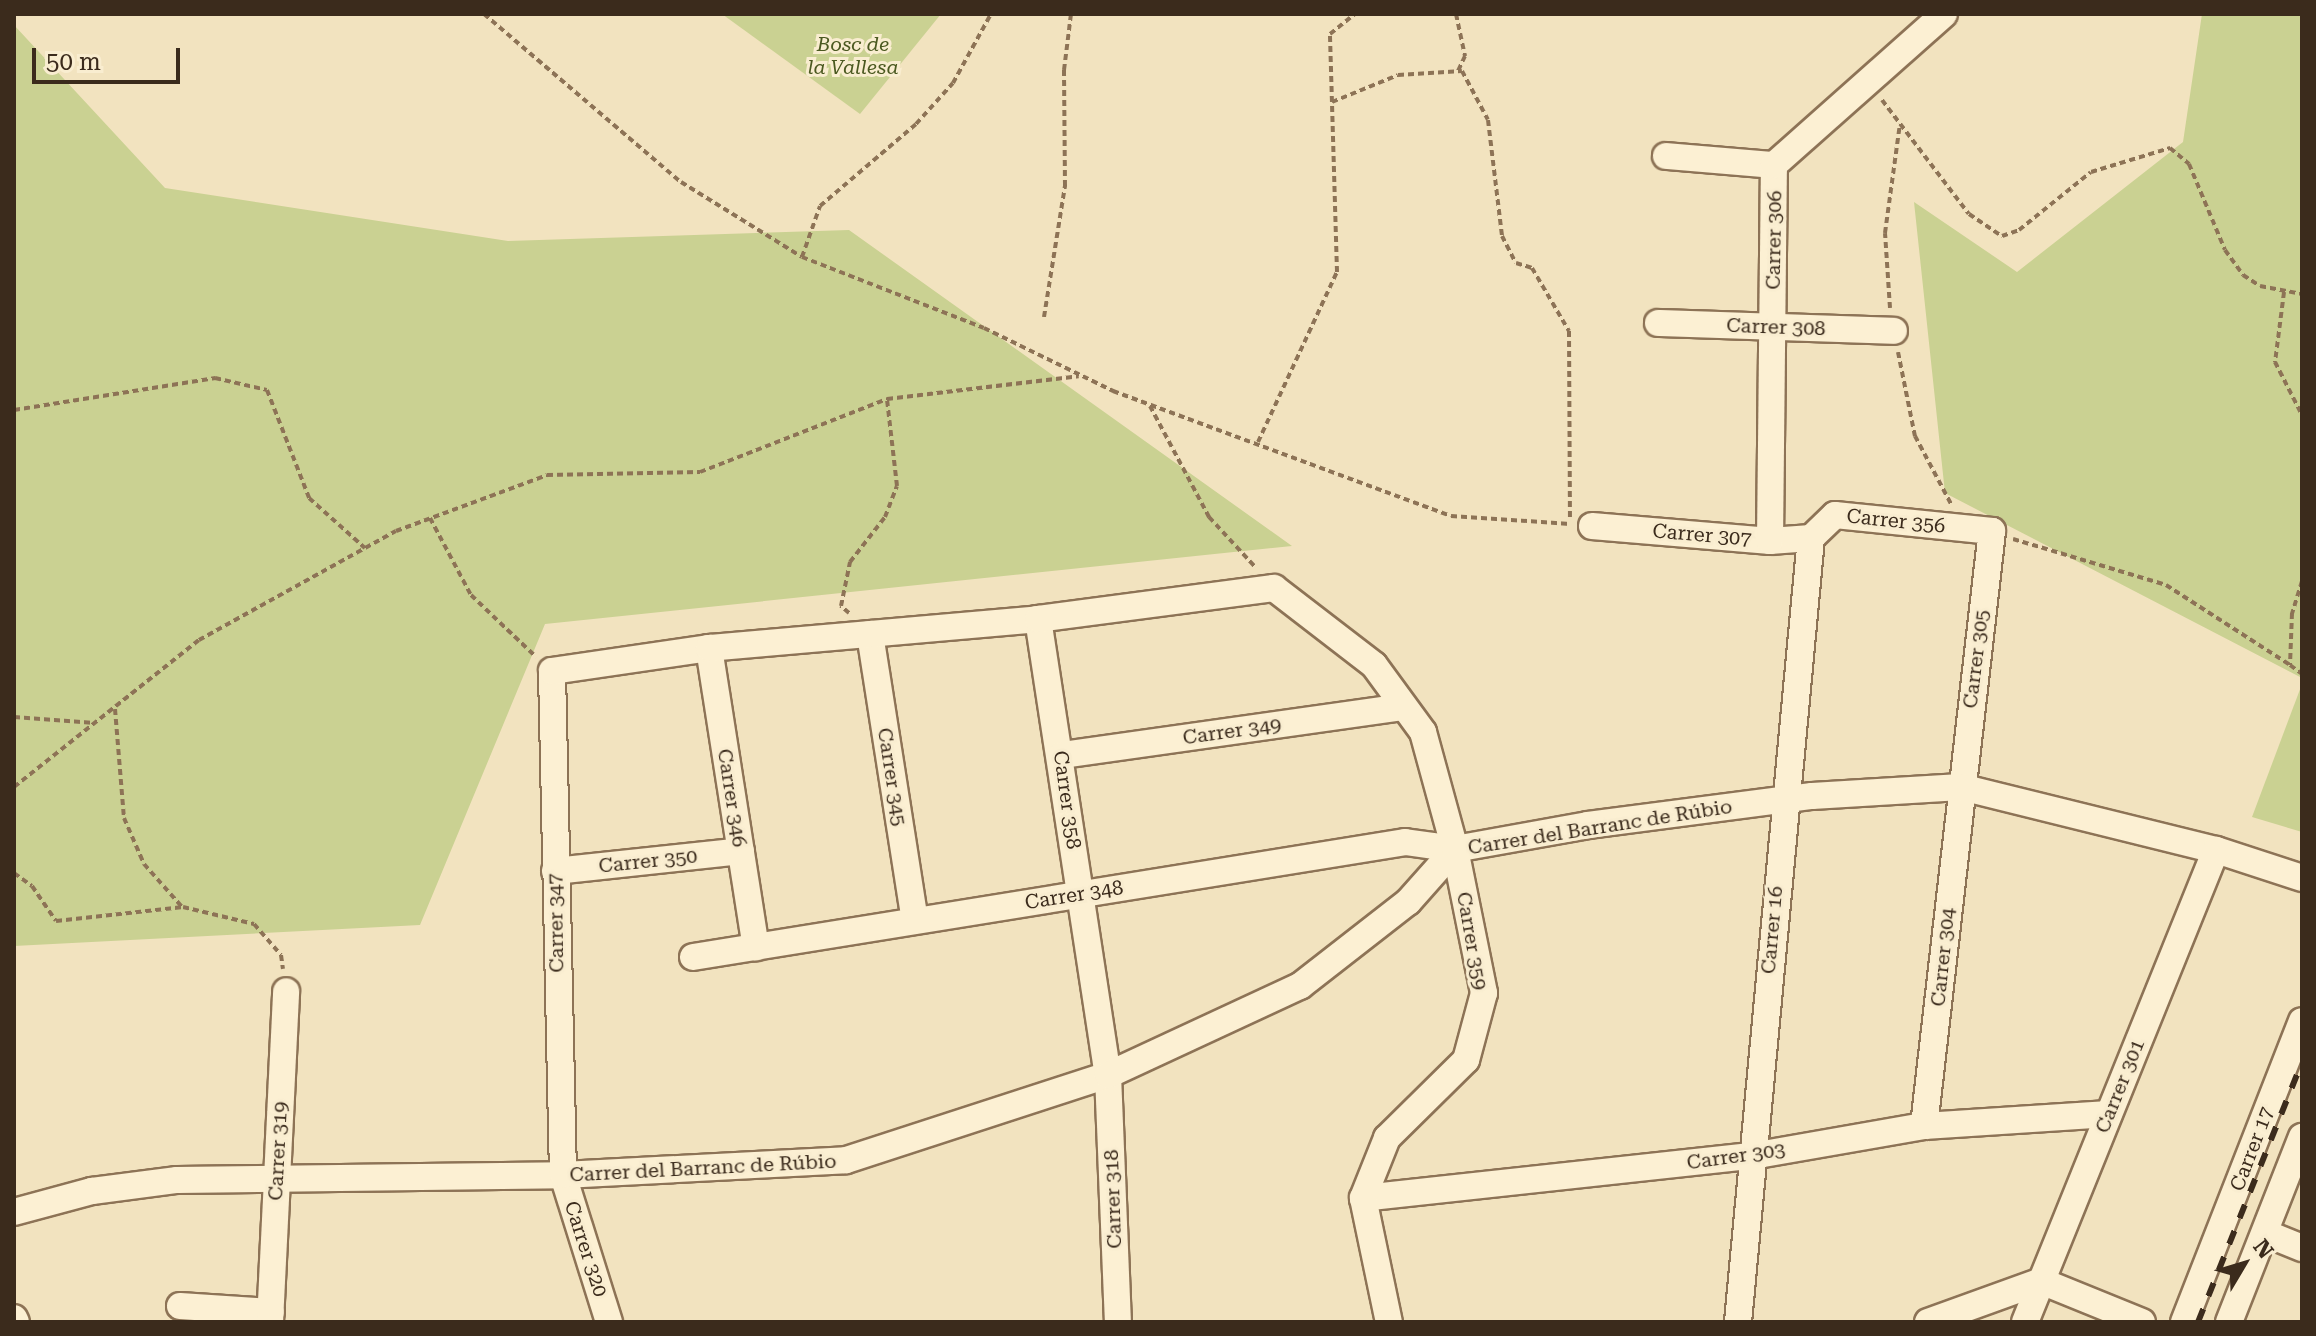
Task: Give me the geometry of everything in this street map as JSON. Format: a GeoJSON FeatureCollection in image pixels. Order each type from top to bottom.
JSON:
{"type":"FeatureCollection","features":[{"type":"Feature","properties":{"kind":"street","name":"Carrer 306"},"geometry":{"type":"LineString","coordinates":[[1770,541],[1774,165],[1944,14]]}},
{"type":"Feature","properties":{"kind":"street"},"geometry":{"type":"LineString","coordinates":[[1666,156],[1774,165]]}},
{"type":"Feature","properties":{"kind":"street","name":"Carrer 308"},"geometry":{"type":"LineString","coordinates":[[1658,323],[1894,331]]}},
{"type":"Feature","properties":{"kind":"street","name":"Carrer 356"},"geometry":{"type":"LineString","coordinates":[[1811,538],[1835,515],[1992,531]]}},
{"type":"Feature","properties":{"kind":"street","name":"Carrer 307"},"geometry":{"type":"LineString","coordinates":[[1581,525],[1770,541],[1811,538]]}},
{"type":"Feature","properties":{"kind":"street","name":"Carrer 305"},"geometry":{"type":"LineString","coordinates":[[1961,787],[1992,531]]}},
{"type":"Feature","properties":{"kind":"street","name":"Carrer 16"},"geometry":{"type":"LineString","coordinates":[[1738,1322],[1783,800],[1811,538]]}},
{"type":"Feature","properties":{"kind":"street"},"geometry":{"type":"LineString","coordinates":[[552,671],[709,648],[1038,619],[1274,588]]}},
{"type":"Feature","properties":{"kind":"street","name":"Carrer 359"},"geometry":{"type":"LineString","coordinates":[[1274,588],[1374,665],[1423,732],[1455,849],[1484,993],[1466,1060],[1387,1138],[1363,1198]]}},
{"type":"Feature","properties":{"kind":"street","name":"Carrer 358"},"geometry":{"type":"LineString","coordinates":[[1038,619],[1062,755],[1108,1075]]}},
{"type":"Feature","properties":{"kind":"street","name":"Carrer 345"},"geometry":{"type":"LineString","coordinates":[[870,634],[915,920]]}},
{"type":"Feature","properties":{"kind":"street","name":"Carrer 346"},"geometry":{"type":"LineString","coordinates":[[709,648],[756,947]]}},
{"type":"Feature","properties":{"kind":"street","name":"Carrer 347"},"geometry":{"type":"LineString","coordinates":[[552,671],[563,1175]]}},
{"type":"Feature","properties":{"kind":"street","name":"Carrer 349"},"geometry":{"type":"LineString","coordinates":[[1062,755],[1402,707]]}},
{"type":"Feature","properties":{"kind":"street","name":"Carrer del Barranc de Rúbio"},"geometry":{"type":"LineString","coordinates":[[14,1212],[92,1191],[177,1180],[563,1175],[846,1160],[1108,1075],[1300,986],[1408,902],[1455,849],[1588,825],[1783,800],[1961,787],[2216,850],[2302,878]]}},
{"type":"Feature","properties":{"kind":"street","name":"Carrer 304"},"geometry":{"type":"LineString","coordinates":[[1924,1126],[1961,787]]}},
{"type":"Feature","properties":{"kind":"street","name":"Carrer 348"},"geometry":{"type":"LineString","coordinates":[[693,957],[1405,842],[1455,849]]}},
{"type":"Feature","properties":{"kind":"street","name":"Carrer 301"},"geometry":{"type":"LineString","coordinates":[[2025,1322],[2216,850]]}},
{"type":"Feature","properties":{"kind":"street","name":"Carrer 350"},"geometry":{"type":"LineString","coordinates":[[555,871],[741,851]]}},
{"type":"Feature","properties":{"kind":"street","name":"Carrer 319"},"geometry":{"type":"LineString","coordinates":[[180,1306],[270,1317],[286,991]]}},
{"type":"Feature","properties":{"kind":"street","name":"Carrer 17"},"geometry":{"type":"LineString","coordinates":[[2184,1322],[2302,1021]]}},
{"type":"Feature","properties":{"kind":"street","name":"Carrer 318"},"geometry":{"type":"LineString","coordinates":[[1108,1075],[1118,1322]]}},
{"type":"Feature","properties":{"kind":"street","name":"Carrer 303"},"geometry":{"type":"LineString","coordinates":[[1363,1198],[1752,1156],[1924,1126],[2109,1114]]}},
{"type":"Feature","properties":{"kind":"street"},"geometry":{"type":"LineString","coordinates":[[2229,1322],[2302,1137]]}},
{"type":"Feature","properties":{"kind":"street","name":"Carrer 320"},"geometry":{"type":"LineString","coordinates":[[563,1175],[609,1322]]}},
{"type":"Feature","properties":{"kind":"street"},"geometry":{"type":"LineString","coordinates":[[1363,1198],[1389,1322]]}},
{"type":"Feature","properties":{"kind":"street"},"geometry":{"type":"LineString","coordinates":[[2265,1233],[2302,1248]]}},
{"type":"Feature","properties":{"kind":"street"},"geometry":{"type":"LineString","coordinates":[[1928,1322],[2041,1281],[2142,1322]]}},
{"type":"Feature","properties":{"kind":"path"},"geometry":{"type":"LineString","coordinates":[[484,14],[681,182],[802,257],[984,328],[1080,376],[1149,404],[1451,516],[1581,525],[1569,331],[1532,268],[1516,263],[1502,236],[1488,120],[1458,71]]}},
{"type":"Feature","properties":{"kind":"path"},"geometry":{"type":"LineString","coordinates":[[802,257],[820,206],[916,124],[953,83],[991,14]]}},
{"type":"Feature","properties":{"kind":"path"},"geometry":{"type":"LineString","coordinates":[[1044,317],[1065,186],[1064,70],[1071,14]]}},
{"type":"Feature","properties":{"kind":"path"},"geometry":{"type":"LineString","coordinates":[[1258,442],[1337,272],[1330,34],[1355,14]]}},
{"type":"Feature","properties":{"kind":"path"},"geometry":{"type":"LineString","coordinates":[[1456,14],[1465,56],[1458,71]]}},
{"type":"Feature","properties":{"kind":"path"},"geometry":{"type":"LineString","coordinates":[[1332,102],[1398,75],[1458,71]]}},
{"type":"Feature","properties":{"kind":"path"},"geometry":{"type":"LineString","coordinates":[[1868,82],[1969,214],[2002,236],[2019,230],[2091,172],[2170,148],[2189,164],[2225,250],[2243,275],[2284,292],[2302,294]]}},
{"type":"Feature","properties":{"kind":"path"},"geometry":{"type":"LineString","coordinates":[[1900,124],[1885,233],[1894,331],[1915,436],[1956,513]]}},
{"type":"Feature","properties":{"kind":"path"},"geometry":{"type":"LineString","coordinates":[[2284,292],[2275,362],[2302,415]]}},
{"type":"Feature","properties":{"kind":"path"},"geometry":{"type":"LineString","coordinates":[[14,787],[199,640],[365,548],[430,518],[547,475],[700,472],[887,399],[1080,376]]}},
{"type":"Feature","properties":{"kind":"path"},"geometry":{"type":"LineString","coordinates":[[14,410],[215,378],[267,390],[309,498],[365,548]]}},
{"type":"Feature","properties":{"kind":"path"},"geometry":{"type":"LineString","coordinates":[[870,634],[841,606],[850,562],[885,517],[897,486],[887,399]]}},
{"type":"Feature","properties":{"kind":"path"},"geometry":{"type":"LineString","coordinates":[[1149,404],[1209,517],[1274,588]]}},
{"type":"Feature","properties":{"kind":"path"},"geometry":{"type":"LineString","coordinates":[[430,518],[471,595],[497,625],[552,671]]}},
{"type":"Feature","properties":{"kind":"path"},"geometry":{"type":"LineString","coordinates":[[1992,531],[2166,585],[2302,674]]}},
{"type":"Feature","properties":{"kind":"path"},"geometry":{"type":"LineString","coordinates":[[2290,665],[2292,613],[2302,581]]}},
{"type":"Feature","properties":{"kind":"path"},"geometry":{"type":"LineString","coordinates":[[115,709],[124,818],[144,864],[183,907]]}},
{"type":"Feature","properties":{"kind":"path"},"geometry":{"type":"LineString","coordinates":[[14,717],[98,723]]}},
{"type":"Feature","properties":{"kind":"path"},"geometry":{"type":"LineString","coordinates":[[14,873],[32,886],[56,921],[183,907],[254,924],[281,955],[286,991]]}},
{"type":"Feature","properties":{"kind":"green space","name":"Bosc de la Vallesa"},"geometry":{"type":"Polygon","coordinates":[[[722,14],[941,14],[860,114],[722,14]]]}},
{"type":"Feature","properties":{"kind":"green space"},"geometry":{"type":"Polygon","coordinates":[[[2202,14],[2302,14],[2302,678],[1945,493],[1914,202],[2017,272],[2183,142],[2202,14]]]}},
{"type":"Feature","properties":{"kind":"green space"},"geometry":{"type":"Polygon","coordinates":[[[14,25],[165,188],[508,241],[849,230],[1292,546],[545,624],[420,925],[14,946],[14,25]]]}},
{"type":"Feature","properties":{"kind":"green space"},"geometry":{"type":"Polygon","coordinates":[[[2302,684],[2302,832],[2252,817],[2302,684]]]}},
{"type":"Feature","properties":{"kind":"railway"},"geometry":{"type":"LineString","coordinates":[[2198,1322],[2302,1062]]}}]}
